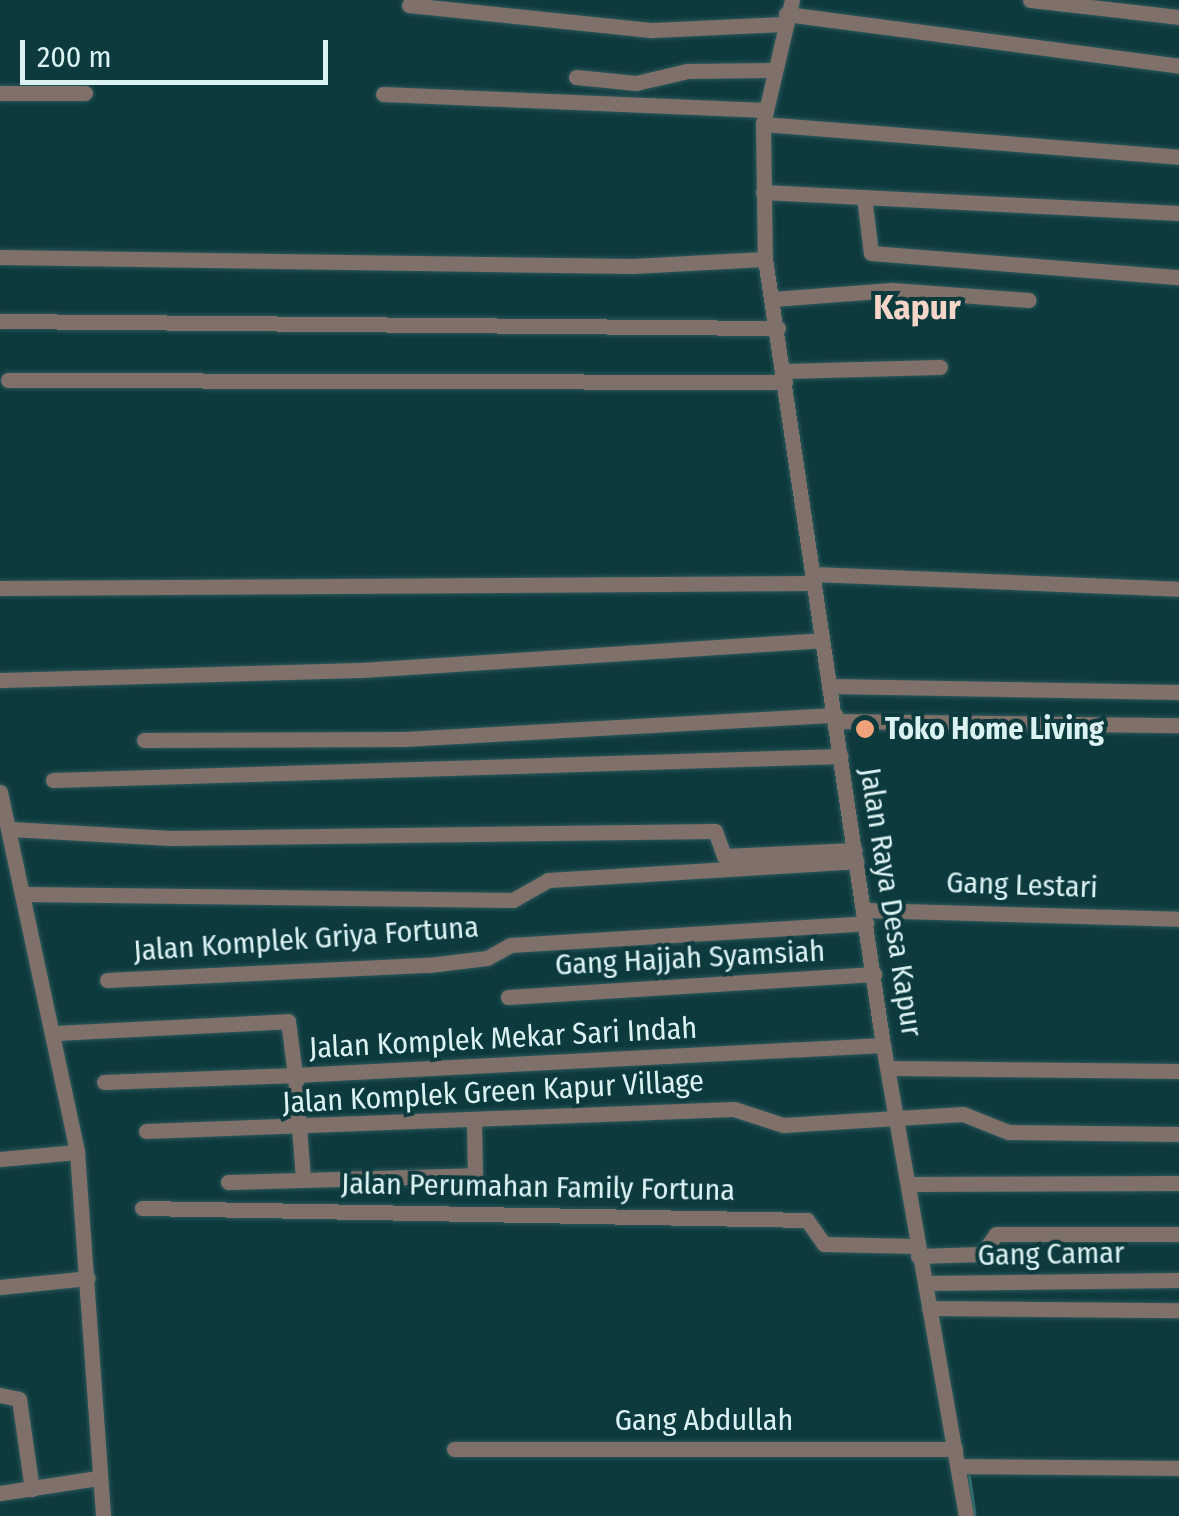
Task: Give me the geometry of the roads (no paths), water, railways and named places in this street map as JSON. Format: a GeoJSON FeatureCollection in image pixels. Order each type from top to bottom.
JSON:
{"type":"FeatureCollection","features":[{"type":"Feature","properties":{"kind":"street"},"geometry":{"type":"LineString","coordinates":[[1030,0],[1179,17]]}},
{"type":"Feature","properties":{"kind":"street"},"geometry":{"type":"LineString","coordinates":[[409,5],[652,30],[787,13],[1179,66]]}},
{"type":"Feature","properties":{"kind":"street","name":"Jalan Raya Desa Kapur"},"geometry":{"type":"LineString","coordinates":[[787,13],[764,117],[765,259],[883,1046],[891,1068],[918,1251],[966,1516]]}},
{"type":"Feature","properties":{"kind":"street"},"geometry":{"type":"LineString","coordinates":[[576,77],[636,83],[687,71],[772,70]]}},
{"type":"Feature","properties":{"kind":"street"},"geometry":{"type":"LineString","coordinates":[[0,93],[85,93]]}},
{"type":"Feature","properties":{"kind":"street"},"geometry":{"type":"LineString","coordinates":[[383,94],[764,117],[1179,157]]}},
{"type":"Feature","properties":{"kind":"street"},"geometry":{"type":"LineString","coordinates":[[763,192],[1179,213]]}},
{"type":"Feature","properties":{"kind":"street"},"geometry":{"type":"LineString","coordinates":[[864,197],[871,253],[1179,277]]}},
{"type":"Feature","properties":{"kind":"street"},"geometry":{"type":"LineString","coordinates":[[0,257],[632,266],[765,259]]}},
{"type":"Feature","properties":{"kind":"street"},"geometry":{"type":"LineString","coordinates":[[773,299],[892,290],[1029,300]]}},
{"type":"Feature","properties":{"kind":"street"},"geometry":{"type":"LineString","coordinates":[[0,321],[778,328]]}},
{"type":"Feature","properties":{"kind":"street"},"geometry":{"type":"LineString","coordinates":[[8,380],[784,376],[940,367]]}},
{"type":"Feature","properties":{"kind":"street"},"geometry":{"type":"LineString","coordinates":[[0,588],[813,579],[1179,588]]}},
{"type":"Feature","properties":{"kind":"street"},"geometry":{"type":"LineString","coordinates":[[0,680],[361,670],[822,640]]}},
{"type":"Feature","properties":{"kind":"street"},"geometry":{"type":"LineString","coordinates":[[830,686],[1179,692]]}},
{"type":"Feature","properties":{"kind":"street"},"geometry":{"type":"LineString","coordinates":[[144,740],[404,739],[835,718],[1179,725]]}},
{"type":"Feature","properties":{"kind":"street"},"geometry":{"type":"LineString","coordinates":[[53,780],[840,756]]}},
{"type":"Feature","properties":{"kind":"street"},"geometry":{"type":"LineString","coordinates":[[1,803],[10,829],[8,863],[24,894],[77,1152],[98,1478],[104,1516]]}},
{"type":"Feature","properties":{"kind":"street"},"geometry":{"type":"LineString","coordinates":[[10,829],[171,838],[715,831],[727,856],[855,856]]}},
{"type":"Feature","properties":{"kind":"street"},"geometry":{"type":"LineString","coordinates":[[24,894],[513,900],[548,880],[855,856]]}},
{"type":"Feature","properties":{"kind":"street","name":"Gang Lestari"},"geometry":{"type":"LineString","coordinates":[[865,916],[1179,919]]}},
{"type":"Feature","properties":{"kind":"street","name":"Jalan Komplek Griya Fortuna"},"geometry":{"type":"LineString","coordinates":[[107,980],[429,965],[510,945],[865,916]]}},
{"type":"Feature","properties":{"kind":"street","name":"Gang Hajjah Syamsiah"},"geometry":{"type":"LineString","coordinates":[[508,997],[874,974]]}},
{"type":"Feature","properties":{"kind":"street","name":"Jalan Komplek Mekar Sari Indah"},"geometry":{"type":"LineString","coordinates":[[55,1033],[288,1022],[294,1075],[883,1046]]}},
{"type":"Feature","properties":{"kind":"street"},"geometry":{"type":"LineString","coordinates":[[891,1068],[1179,1071]]}},
{"type":"Feature","properties":{"kind":"street"},"geometry":{"type":"LineString","coordinates":[[104,1082],[294,1075],[304,1180]]}},
{"type":"Feature","properties":{"kind":"street","name":"Jalan Komplek Green Kapur Village"},"geometry":{"type":"LineString","coordinates":[[146,1131],[300,1130],[734,1109],[783,1125],[968,1115],[1008,1132],[1179,1134]]}},
{"type":"Feature","properties":{"kind":"street"},"geometry":{"type":"LineString","coordinates":[[228,1182],[475,1175],[474,1122]]}},
{"type":"Feature","properties":{"kind":"street"},"geometry":{"type":"LineString","coordinates":[[0,1159],[77,1152]]}},
{"type":"Feature","properties":{"kind":"street"},"geometry":{"type":"LineString","coordinates":[[908,1184],[1179,1183]]}},
{"type":"Feature","properties":{"kind":"street","name":"Jalan Perumahan Family Fortuna"},"geometry":{"type":"LineString","coordinates":[[142,1208],[807,1220],[824,1244],[918,1251]]}},
{"type":"Feature","properties":{"kind":"street"},"geometry":{"type":"LineString","coordinates":[[918,1251],[982,1254],[996,1234],[1179,1234]]}},
{"type":"Feature","properties":{"kind":"street"},"geometry":{"type":"LineString","coordinates":[[0,1287],[88,1278]]}},
{"type":"Feature","properties":{"kind":"street","name":"Gang Camar"},"geometry":{"type":"LineString","coordinates":[[925,1283],[1179,1280]]}},
{"type":"Feature","properties":{"kind":"street"},"geometry":{"type":"LineString","coordinates":[[929,1308],[1179,1310]]}},
{"type":"Feature","properties":{"kind":"street"},"geometry":{"type":"LineString","coordinates":[[0,1396],[19,1399],[32,1489]]}},
{"type":"Feature","properties":{"kind":"street","name":"Gang Abdullah"},"geometry":{"type":"LineString","coordinates":[[454,1449],[956,1458],[1179,1468]]}},
{"type":"Feature","properties":{"kind":"street"},"geometry":{"type":"LineString","coordinates":[[0,1493],[98,1478]]}},
{"type":"Feature","properties":{"kind":"waterway"},"geometry":{"type":"LineString","coordinates":[[969,1474],[975,1516]]}},
{"type":"Feature","properties":{"kind":"place","name":"Toko Home Living"},"geometry":{"type":"Point","coordinates":[865,729]}},
{"type":"Feature","properties":{"kind":"district","name":"Kapur"},"geometry":{"type":"Point","coordinates":[917,307]}}]}
